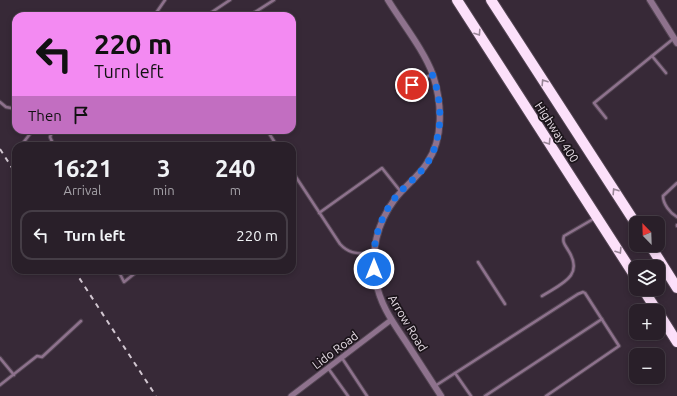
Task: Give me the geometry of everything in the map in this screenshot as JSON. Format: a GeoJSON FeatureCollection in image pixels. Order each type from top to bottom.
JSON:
{"type":"FeatureCollection","features":[{"type":"Feature","properties":{"kind":"highway","name":"Highway 400"},"geometry":{"type":"LineString","coordinates":[[457,0],[629,267]]}},
{"type":"Feature","properties":{"kind":"highway","name":"Highway 400"},"geometry":{"type":"LineString","coordinates":[[492,0],[631,216]]}},
{"type":"Feature","properties":{"kind":"highway"},"geometry":{"type":"LineString","coordinates":[[654,252],[677,288]]}},
{"type":"Feature","properties":{"kind":"highway"},"geometry":{"type":"LineString","coordinates":[[665,323],[677,342]]}},
{"type":"Feature","properties":{"kind":"street","name":"Arrow Road"},"geometry":{"type":"LineString","coordinates":[[388,0],[427,62],[437,91],[440,109],[438,135],[433,153],[427,164],[395,198],[380,226],[373,254],[374,269],[378,292],[385,310],[440,396]]}},
{"type":"Feature","properties":{"kind":"street"},"geometry":{"type":"LineString","coordinates":[[650,0],[675,41]]}},
{"type":"Feature","properties":{"kind":"street","name":"Lido Road"},"geometry":{"type":"LineString","coordinates":[[290,396],[392,320]]}},
{"type":"Feature","properties":{"kind":"lane"},"geometry":{"type":"LineString","coordinates":[[157,12],[165,0]]}},
{"type":"Feature","properties":{"kind":"lane"},"geometry":{"type":"LineString","coordinates":[[212,12],[230,0]]}},
{"type":"Feature","properties":{"kind":"lane"},"geometry":{"type":"LineString","coordinates":[[254,12],[274,0]]}},
{"type":"Feature","properties":{"kind":"lane"},"geometry":{"type":"LineString","coordinates":[[606,118],[594,103],[652,56],[675,41]]}},
{"type":"Feature","properties":{"kind":"lane"},"geometry":{"type":"LineString","coordinates":[[652,56],[666,73]]}},
{"type":"Feature","properties":{"kind":"lane"},"geometry":{"type":"LineString","coordinates":[[403,90],[432,74]]}},
{"type":"Feature","properties":{"kind":"lane"},"geometry":{"type":"LineString","coordinates":[[0,102],[6,107],[12,108]]}},
{"type":"Feature","properties":{"kind":"lane"},"geometry":{"type":"LineString","coordinates":[[24,142],[30,134]]}},
{"type":"Feature","properties":{"kind":"lane"},"geometry":{"type":"LineString","coordinates":[[319,213],[382,168],[401,192]]}},
{"type":"Feature","properties":{"kind":"lane"},"geometry":{"type":"LineString","coordinates":[[296,177],[345,250],[353,253],[373,254]]}},
{"type":"Feature","properties":{"kind":"lane"},"geometry":{"type":"LineString","coordinates":[[677,183],[663,196],[668,208],[677,217]]}},
{"type":"Feature","properties":{"kind":"lane"},"geometry":{"type":"LineString","coordinates":[[542,296],[566,281],[573,273],[575,267],[571,254],[564,244],[564,236],[596,217]]}},
{"type":"Feature","properties":{"kind":"lane"},"geometry":{"type":"LineString","coordinates":[[478,262],[505,304]]}},
{"type":"Feature","properties":{"kind":"lane"},"geometry":{"type":"LineString","coordinates":[[120,274],[124,282],[134,274]]}},
{"type":"Feature","properties":{"kind":"lane"},"geometry":{"type":"LineString","coordinates":[[435,386],[581,293],[585,293],[619,345],[619,348],[546,396]]}},
{"type":"Feature","properties":{"kind":"lane"},"geometry":{"type":"LineString","coordinates":[[485,396],[602,319]]}},
{"type":"Feature","properties":{"kind":"lane"},"geometry":{"type":"LineString","coordinates":[[0,385],[37,356],[42,357],[81,321]]}},
{"type":"Feature","properties":{"kind":"lane"},"geometry":{"type":"LineString","coordinates":[[0,358],[14,374]]}},
{"type":"Feature","properties":{"kind":"lane"},"geometry":{"type":"LineString","coordinates":[[342,358],[367,396]]}},
{"type":"Feature","properties":{"kind":"lane"},"geometry":{"type":"LineString","coordinates":[[328,368],[348,396]]}},
{"type":"Feature","properties":{"kind":"lane"},"geometry":{"type":"LineString","coordinates":[[455,373],[471,396]]}},
{"type":"Feature","properties":{"kind":"railway"},"geometry":{"type":"LineString","coordinates":[[0,149],[12,168]]}},
{"type":"Feature","properties":{"kind":"railway"},"geometry":{"type":"LineString","coordinates":[[77,274],[156,396]]}},
{"type":"Feature","properties":{"kind":"route"},"geometry":{"type":"LineString","coordinates":[[374,269],[373,254],[380,226],[385,215],[395,198],[427,164],[433,153],[438,135],[440,109],[432,74],[412,85]]}}]}
